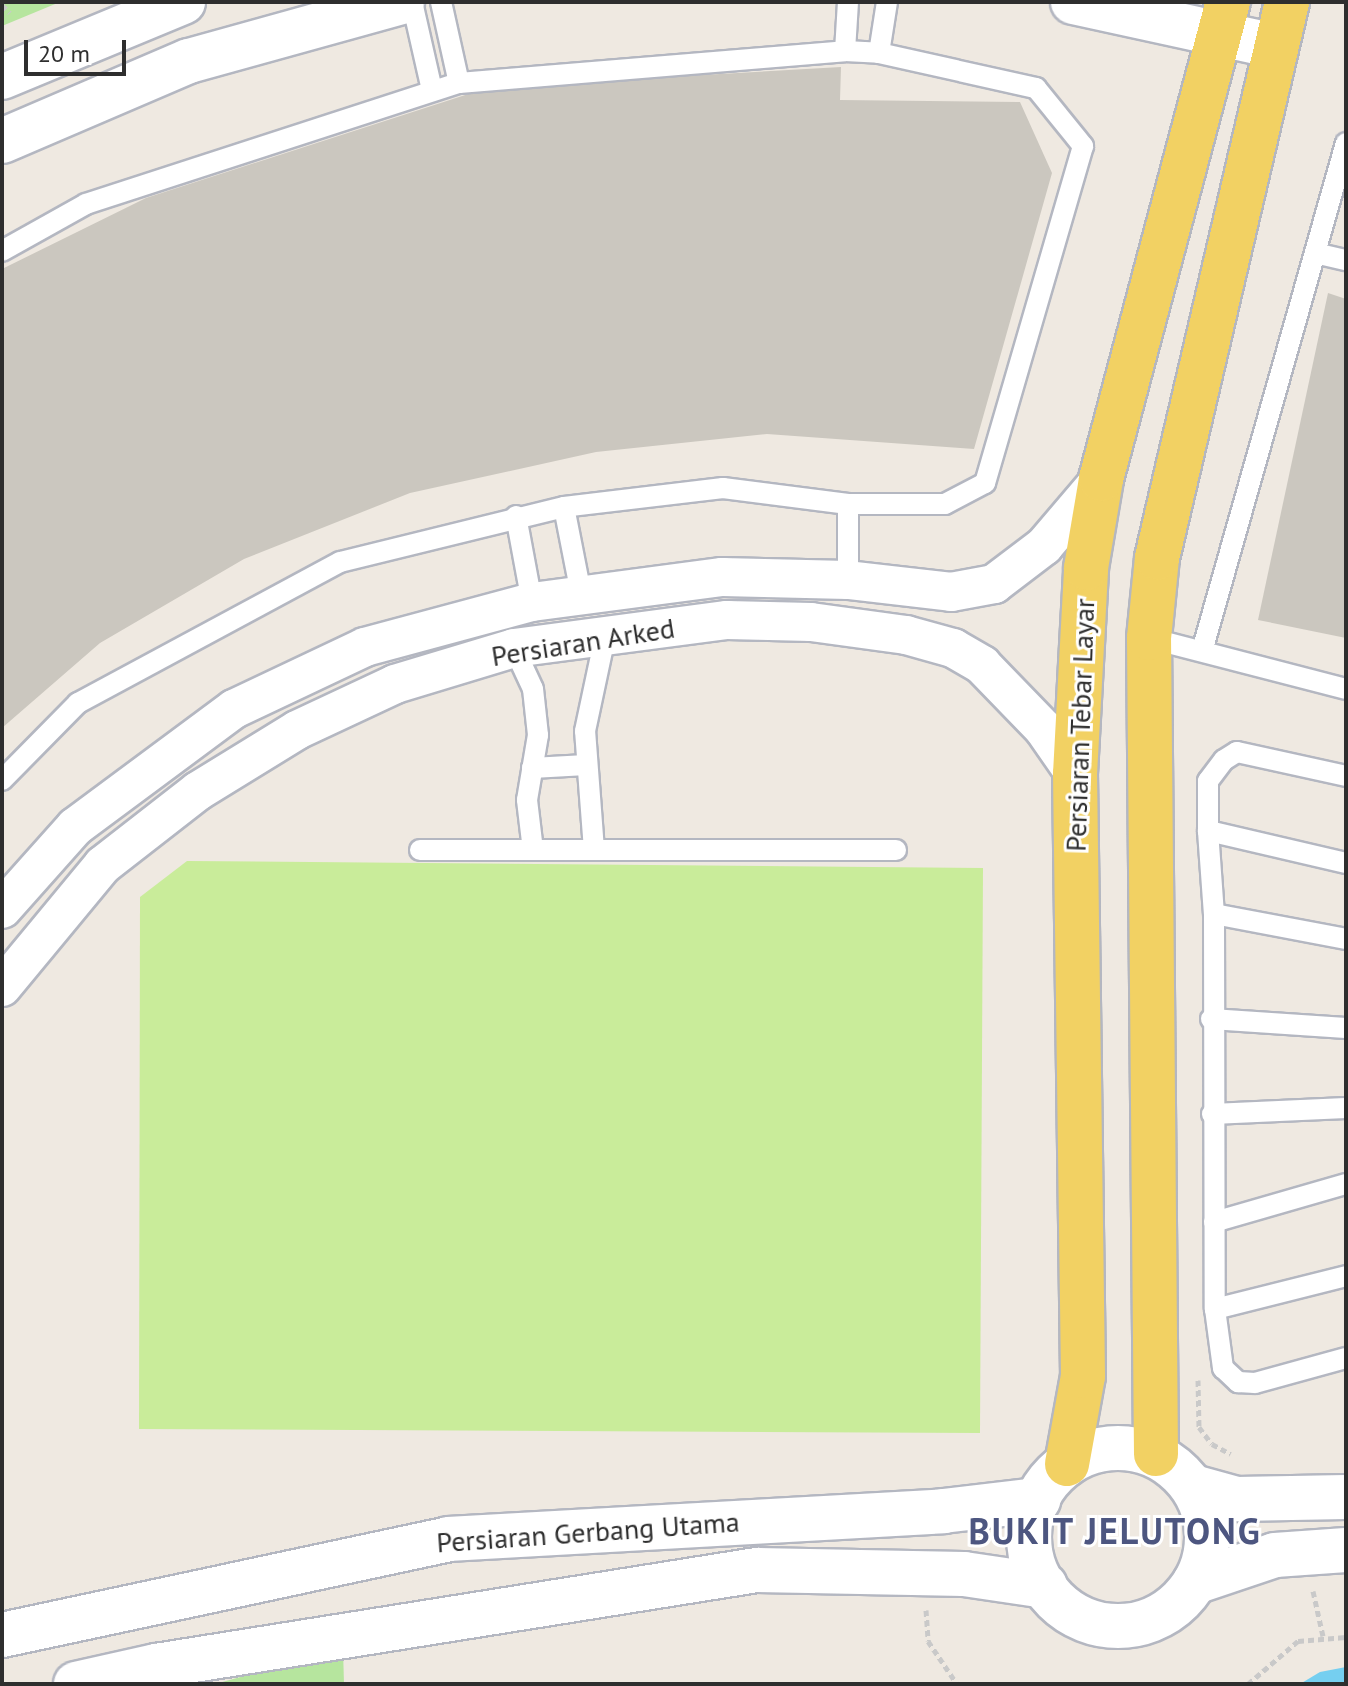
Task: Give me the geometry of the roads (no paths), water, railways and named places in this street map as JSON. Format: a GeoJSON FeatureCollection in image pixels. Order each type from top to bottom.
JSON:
{"type":"FeatureCollection","features":[{"type":"Feature","properties":{"kind":"main road"},"geometry":{"type":"LineString","coordinates":[[2,77],[183,2]]}},
{"type":"Feature","properties":{"kind":"main road"},"geometry":{"type":"LineString","coordinates":[[2,141],[189,61],[402,2]]}},
{"type":"Feature","properties":{"kind":"main road"},"geometry":{"type":"LineString","coordinates":[[1073,2],[1224,16],[1274,46]]}},
{"type":"Feature","properties":{"kind":"main road"},"geometry":{"type":"LineString","coordinates":[[1156,1454],[1149,638],[1157,558],[1274,46],[1287,2]]}},
{"type":"Feature","properties":{"kind":"main road","name":"Persiaran Tebar Layar"},"geometry":{"type":"LineString","coordinates":[[1067,1464],[1083,1376],[1075,774],[1086,568],[1101,479],[1224,16]]}},
{"type":"Feature","properties":{"kind":"main road"},"geometry":{"type":"LineString","coordinates":[[1193,1487],[1208,1535],[1195,1582],[1178,1603],[1154,1618],[1127,1625],[1100,1624],[1073,1614],[1045,1586],[1030,1553],[1029,1532],[1038,1500],[1067,1464],[1109,1449],[1156,1454],[1193,1487],[1237,1499],[1346,1497]]}},
{"type":"Feature","properties":{"kind":"main road","name":"Persiaran Gerbang Utama"},"geometry":{"type":"LineString","coordinates":[[2,1635],[448,1539],[943,1511],[1038,1500]]}},
{"type":"Feature","properties":{"kind":"main road"},"geometry":{"type":"LineString","coordinates":[[1195,1582],[1275,1555],[1346,1550]]}},
{"type":"Feature","properties":{"kind":"main road","name":"Persiaran Gerbang Utama"},"geometry":{"type":"LineString","coordinates":[[76,1684],[156,1666],[757,1570],[926,1573],[1045,1586]]}},
{"type":"Feature","properties":{"kind":"street","name":"Persiaran Arked"},"geometry":{"type":"LineString","coordinates":[[2,909],[75,827],[234,709],[365,647],[532,602],[722,577],[848,580],[951,592],[994,584],[1044,546],[1101,479]]}},
{"type":"Feature","properties":{"kind":"street","name":"Persiaran Arked"},"geometry":{"type":"LineString","coordinates":[[2,987],[103,865],[198,791],[297,730],[395,684],[514,648],[606,632],[727,620],[811,622],[906,635],[953,648],[982,665],[1043,728],[1075,774]]}},
{"type":"Feature","properties":{"kind":"lane"},"geometry":{"type":"LineString","coordinates":[[412,2],[432,90]]}},
{"type":"Feature","properties":{"kind":"lane"},"geometry":{"type":"LineString","coordinates":[[441,2],[459,83]]}},
{"type":"Feature","properties":{"kind":"lane"},"geometry":{"type":"LineString","coordinates":[[845,51],[848,2]]}},
{"type":"Feature","properties":{"kind":"lane"},"geometry":{"type":"LineString","coordinates":[[879,53],[887,2]]}},
{"type":"Feature","properties":{"kind":"lane"},"geometry":{"type":"LineString","coordinates":[[2,251],[86,204],[459,83],[845,51],[879,53],[1036,88],[1083,146],[985,483],[945,504],[848,504],[723,488],[564,507],[516,516],[340,562],[78,703],[2,780]]}},
{"type":"Feature","properties":{"kind":"lane"},"geometry":{"type":"LineString","coordinates":[[1202,651],[1344,155]]}},
{"type":"Feature","properties":{"kind":"lane"},"geometry":{"type":"LineString","coordinates":[[1315,253],[1346,260]]}},
{"type":"Feature","properties":{"kind":"lane"},"geometry":{"type":"LineString","coordinates":[[848,504],[848,580]]}},
{"type":"Feature","properties":{"kind":"lane"},"geometry":{"type":"LineString","coordinates":[[564,507],[581,594]]}},
{"type":"Feature","properties":{"kind":"lane"},"geometry":{"type":"LineString","coordinates":[[516,516],[532,602]]}},
{"type":"Feature","properties":{"kind":"lane"},"geometry":{"type":"LineString","coordinates":[[594,850],[586,765],[590,688],[606,632]]}},
{"type":"Feature","properties":{"kind":"lane"},"geometry":{"type":"LineString","coordinates":[[1149,638],[1346,689]]}},
{"type":"Feature","properties":{"kind":"lane"},"geometry":{"type":"LineString","coordinates":[[514,648],[533,689],[538,735],[527,800],[533,850]]}},
{"type":"Feature","properties":{"kind":"lane"},"geometry":{"type":"LineString","coordinates":[[1346,776],[1237,752],[1208,781],[1214,914],[1211,1019],[1215,1309],[1223,1368],[1238,1382],[1255,1383],[1346,1358]]}},
{"type":"Feature","properties":{"kind":"lane"},"geometry":{"type":"LineString","coordinates":[[532,768],[586,765]]}},
{"type":"Feature","properties":{"kind":"lane"},"geometry":{"type":"LineString","coordinates":[[1208,831],[1346,863]]}},
{"type":"Feature","properties":{"kind":"lane"},"geometry":{"type":"LineString","coordinates":[[420,850],[896,850]]}},
{"type":"Feature","properties":{"kind":"lane"},"geometry":{"type":"LineString","coordinates":[[1214,914],[1346,939]]}},
{"type":"Feature","properties":{"kind":"lane"},"geometry":{"type":"LineString","coordinates":[[1211,1019],[1346,1028]]}},
{"type":"Feature","properties":{"kind":"lane"},"geometry":{"type":"LineString","coordinates":[[1212,1114],[1346,1108]]}},
{"type":"Feature","properties":{"kind":"lane"},"geometry":{"type":"LineString","coordinates":[[1214,1222],[1346,1184]]}},
{"type":"Feature","properties":{"kind":"lane"},"geometry":{"type":"LineString","coordinates":[[1215,1309],[1346,1276]]}},
{"type":"Feature","properties":{"kind":"water"},"geometry":{"type":"Polygon","coordinates":[[[1346,1667],[1346,1684],[1300,1684],[1320,1672],[1346,1667]]]}},
{"type":"Feature","properties":{"kind":"district","name":"BUKIT JELUTONG"},"geometry":{"type":"Point","coordinates":[1115,1531]}}]}
